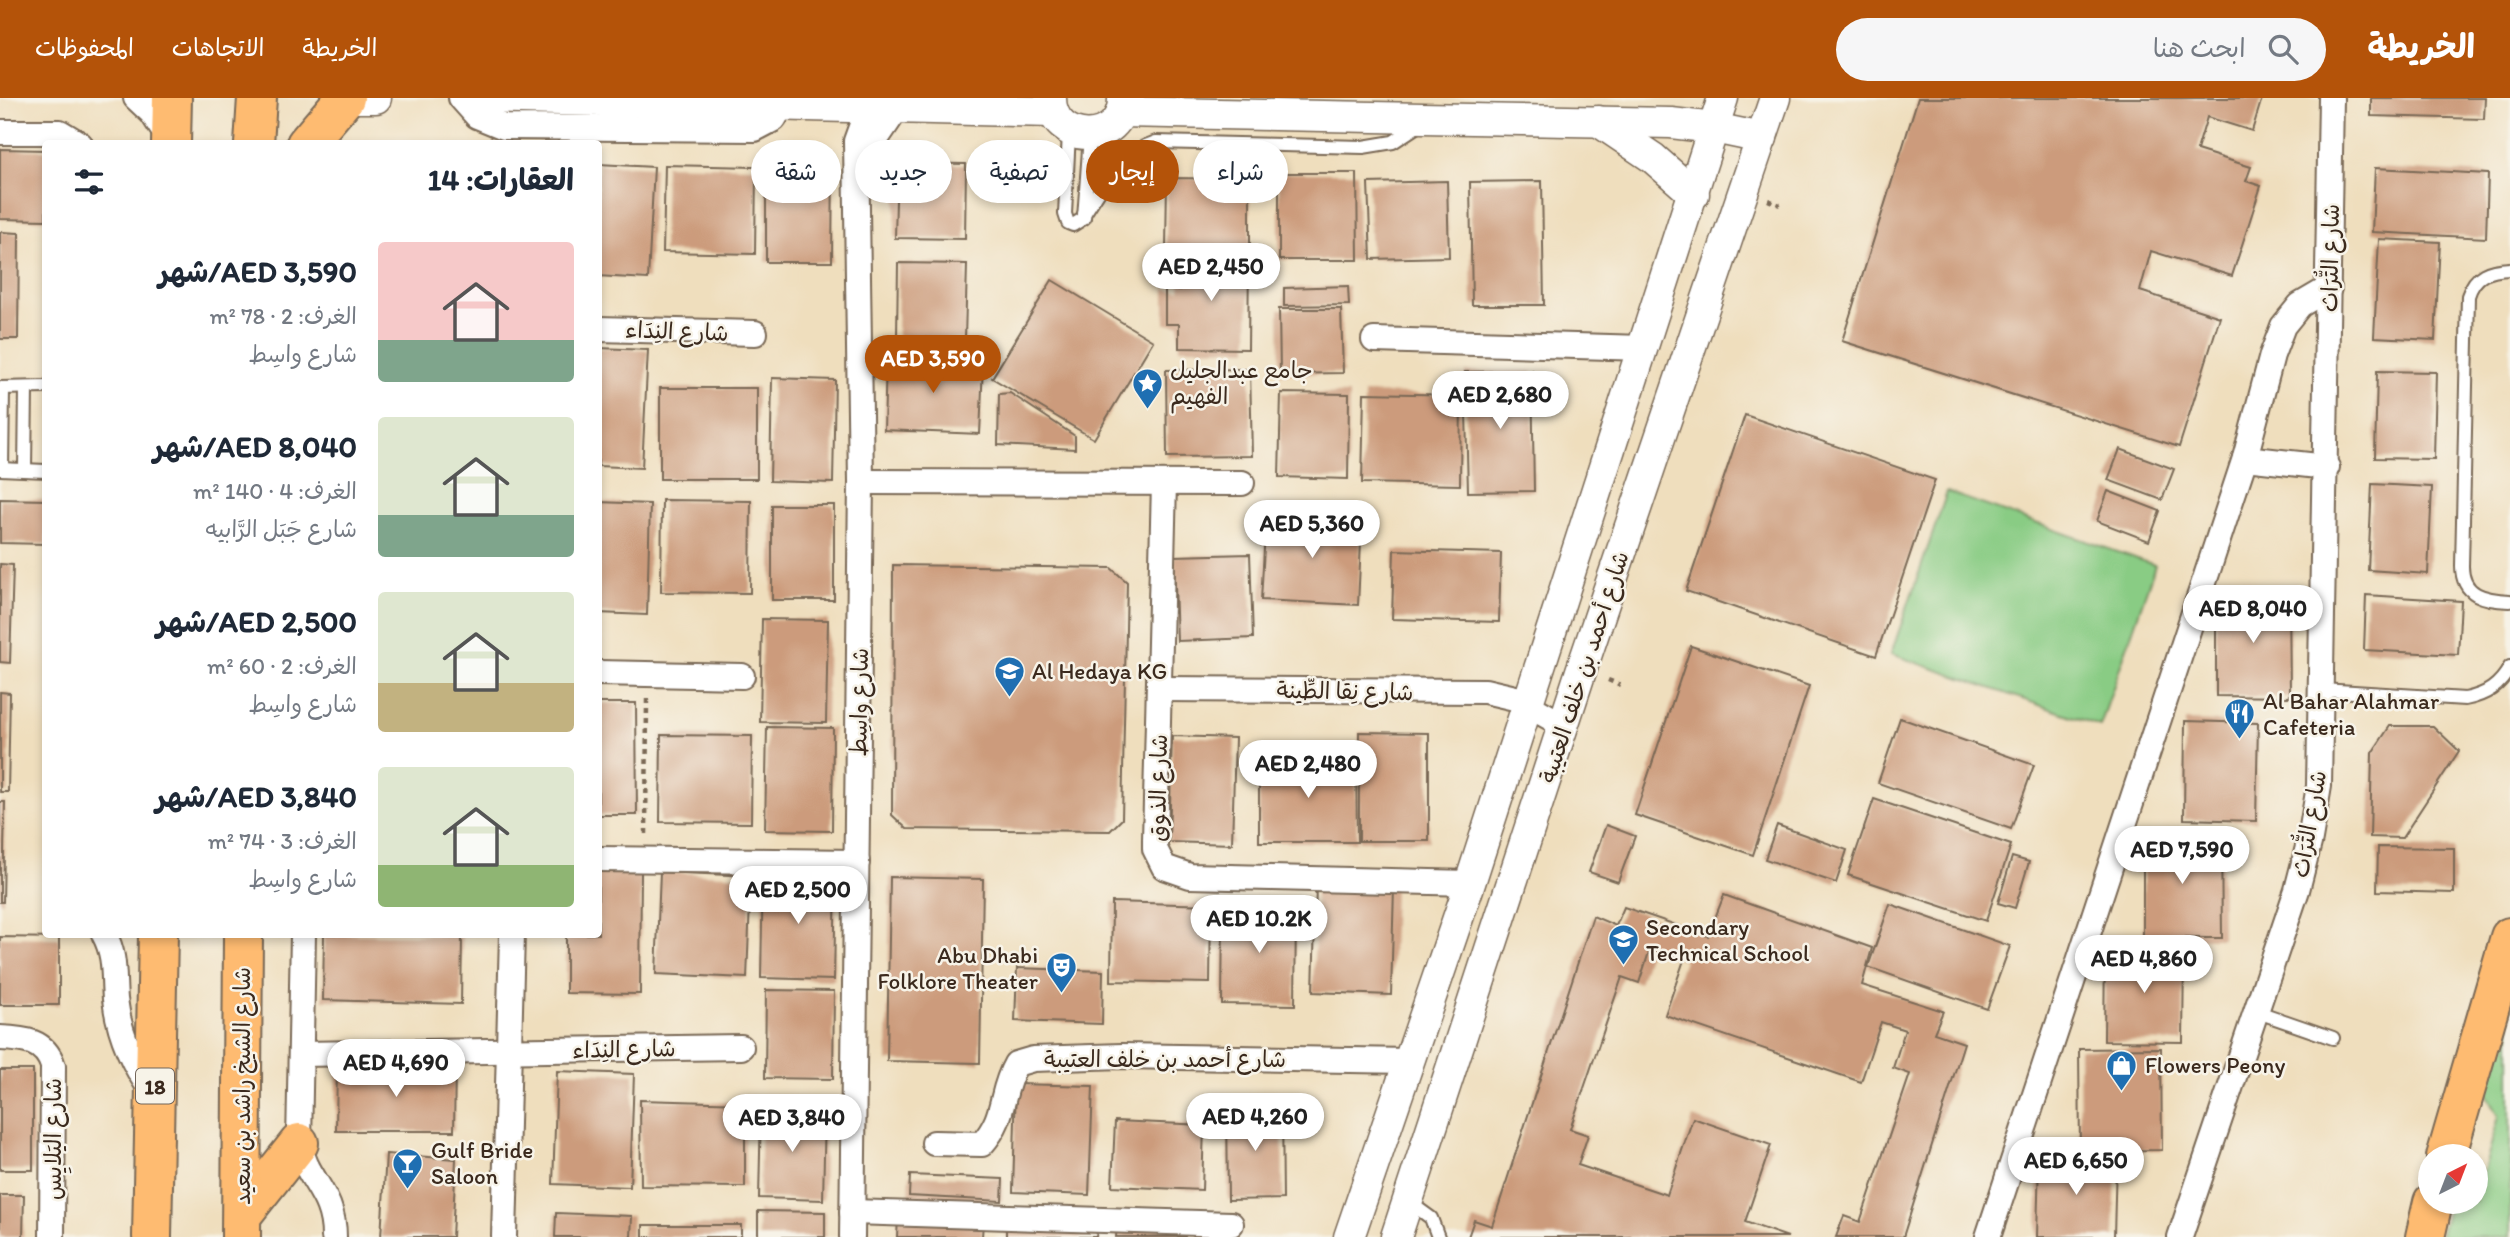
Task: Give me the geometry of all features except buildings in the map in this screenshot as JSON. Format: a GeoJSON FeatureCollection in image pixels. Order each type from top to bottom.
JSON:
{"type":"FeatureCollection","features":[{"type":"Feature","properties":{"kind":"main road"},"geometry":{"type":"LineString","coordinates":[[171,140],[172,98]]}},
{"type":"Feature","properties":{"kind":"main road"},"geometry":{"type":"LineString","coordinates":[[254,140],[257,98]]}},
{"type":"Feature","properties":{"kind":"main road"},"geometry":{"type":"LineString","coordinates":[[309,140],[343,98]]}},
{"type":"Feature","properties":{"kind":"main road"},"geometry":{"type":"LineString","coordinates":[[2450,1144],[2510,937]]}},
{"type":"Feature","properties":{"kind":"main road","name":"18"},"geometry":{"type":"LineString","coordinates":[[157,1232],[155,1095],[158,938]]}},
{"type":"Feature","properties":{"kind":"main road","name":"شارع الشيخ راشد بن سعيد"},"geometry":{"type":"LineString","coordinates":[[241,1226],[243,938]]}},
{"type":"Feature","properties":{"kind":"main road"},"geometry":{"type":"LineString","coordinates":[[241,1226],[299,1143]]}},
{"type":"Feature","properties":{"kind":"main road"},"geometry":{"type":"LineString","coordinates":[[2425,1237],[2430,1214]]}},
{"type":"Feature","properties":{"kind":"street"},"geometry":{"type":"LineString","coordinates":[[136,98],[152,113],[169,140]]}},
{"type":"Feature","properties":{"kind":"street"},"geometry":{"type":"LineString","coordinates":[[343,98],[376,98]]}},
{"type":"Feature","properties":{"kind":"street"},"geometry":{"type":"LineString","coordinates":[[461,98],[477,116],[508,135],[755,130],[774,119],[781,107]]}},
{"type":"Feature","properties":{"kind":"street"},"geometry":{"type":"LineString","coordinates":[[475,98],[781,107],[880,104],[1066,119],[1112,126],[1122,105],[1597,121],[1714,128],[1762,138]]}},
{"type":"Feature","properties":{"kind":"street","name":"شارع أحمد بن خلف العتيبة"},"geometry":{"type":"LineString","coordinates":[[1349,1237],[1470,883],[1723,98]]}},
{"type":"Feature","properties":{"kind":"street","name":"شارع أحمد بن خلف العتيبة"},"geometry":{"type":"LineString","coordinates":[[1396,1237],[1762,138],[1770,98]]}},
{"type":"Feature","properties":{"kind":"street","name":"شارع التُّرَاث"},"geometry":{"type":"LineString","coordinates":[[2180,1237],[2297,890],[2310,839],[2319,786],[2327,467],[2331,98]]}},
{"type":"Feature","properties":{"kind":"street","name":"شارع واسِط"},"geometry":{"type":"LineString","coordinates":[[852,1237],[861,482],[856,141],[862,116],[880,104]]}},
{"type":"Feature","properties":{"kind":"street"},"geometry":{"type":"LineString","coordinates":[[1597,121],[1653,158],[1694,194]]}},
{"type":"Feature","properties":{"kind":"street"},"geometry":{"type":"LineString","coordinates":[[0,132],[60,132],[73,140]]}},
{"type":"Feature","properties":{"kind":"street"},"geometry":{"type":"LineString","coordinates":[[1988,1237],[2245,458],[2272,355],[2283,326],[2300,305],[2329,288]]}},
{"type":"Feature","properties":{"kind":"street","name":"شارع النِدَاء"},"geometry":{"type":"LineString","coordinates":[[602,329],[755,333]]}},
{"type":"Feature","properties":{"kind":"street"},"geometry":{"type":"LineString","coordinates":[[1374,340],[1644,348]]}},
{"type":"Feature","properties":{"kind":"street"},"geometry":{"type":"LineString","coordinates":[[2245,458],[2327,467]]}},
{"type":"Feature","properties":{"kind":"street"},"geometry":{"type":"LineString","coordinates":[[861,482],[1242,483]]}},
{"type":"Feature","properties":{"kind":"street","name":"شارع الذوق"},"geometry":{"type":"LineString","coordinates":[[1164,483],[1155,849],[1164,867],[1189,876],[1470,883]]}},
{"type":"Feature","properties":{"kind":"street"},"geometry":{"type":"LineString","coordinates":[[602,673],[742,676]]}},
{"type":"Feature","properties":{"kind":"street","name":"شارع نِقا الطِّينة"},"geometry":{"type":"LineString","coordinates":[[1160,689],[1485,691],[1515,698],[1565,726]]}},
{"type":"Feature","properties":{"kind":"street"},"geometry":{"type":"LineString","coordinates":[[602,859],[857,862]]}},
{"type":"Feature","properties":{"kind":"street"},"geometry":{"type":"LineString","coordinates":[[106,938],[114,960],[115,994],[123,1037],[131,1058],[155,1095]]}},
{"type":"Feature","properties":{"kind":"street"},"geometry":{"type":"LineString","coordinates":[[303,938],[299,1143],[305,1163],[329,1201],[334,1237]]}},
{"type":"Feature","properties":{"kind":"street"},"geometry":{"type":"LineString","coordinates":[[504,1237],[512,938]]}},
{"type":"Feature","properties":{"kind":"street","name":"شارع اليَلايِس"},"geometry":{"type":"LineString","coordinates":[[0,1038],[24,1039],[39,1045],[53,1066],[52,1237]]}},
{"type":"Feature","properties":{"kind":"street","name":"شارع النِدَاء"},"geometry":{"type":"LineString","coordinates":[[301,1054],[741,1047]]}},
{"type":"Feature","properties":{"kind":"street","name":"شارع أحمد بن خلف العتيبة"},"geometry":{"type":"LineString","coordinates":[[934,1143],[982,1144],[1000,1119],[1007,1080],[1016,1064],[1032,1059],[1122,1056],[1409,1061]]}},
{"type":"Feature","properties":{"kind":"street"},"geometry":{"type":"LineString","coordinates":[[852,1212],[1231,1224]]}},
{"type":"Feature","properties":{"kind":"lane"},"geometry":{"type":"LineString","coordinates":[[1066,119],[1066,219],[1077,225],[1122,159],[1138,148],[1156,142],[1378,146],[1407,135],[1430,116]]}},
{"type":"Feature","properties":{"kind":"lane"},"geometry":{"type":"LineString","coordinates":[[1066,119],[1084,214]]}},
{"type":"Feature","properties":{"kind":"lane"},"geometry":{"type":"LineString","coordinates":[[2510,269],[2493,270],[2480,276],[2468,296],[2462,566],[2464,581],[2475,595],[2485,600],[2510,601]]}},
{"type":"Feature","properties":{"kind":"lane"},"geometry":{"type":"LineString","coordinates":[[42,387],[2,388],[1,469],[42,471]]}},
{"type":"Feature","properties":{"kind":"lane"},"geometry":{"type":"LineString","coordinates":[[25,470],[26,388]]}},
{"type":"Feature","properties":{"kind":"lane"},"geometry":{"type":"LineString","coordinates":[[2322,690],[2465,699],[2480,696],[2494,688],[2510,667]]}},
{"type":"Feature","properties":{"kind":"lane"},"geometry":{"type":"LineString","coordinates":[[2255,1012],[2333,1038]]}},
{"type":"Feature","properties":{"kind":"lane"},"geometry":{"type":"LineString","coordinates":[[1408,1201],[1432,1218],[1438,1237]]}},
{"type":"Feature","properties":{"kind":"path"},"geometry":{"type":"LineString","coordinates":[[645,859],[648,674]]}},
{"type":"Feature","properties":{"kind":"green space"},"geometry":{"type":"Polygon","coordinates":[[[1947,492],[2155,565],[2100,726],[1891,654],[1947,492]]]}},
{"type":"Feature","properties":{"kind":"green space"},"geometry":{"type":"Polygon","coordinates":[[[2510,989],[2510,1237],[2440,1237],[2447,1214],[2488,1214],[2488,1155],[2499,1116],[2483,1087],[2510,989]]]}},
{"type":"Feature","properties":{"kind":"place","name":"جامع عبدالجليل الفهيم"},"geometry":{"type":"Point","coordinates":[1147,410]}},
{"type":"Feature","properties":{"kind":"place","name":"Al Hedaya KG"},"geometry":{"type":"Point","coordinates":[1009,698]}},
{"type":"Feature","properties":{"kind":"place","name":"Al Bahar Alahmar Cafeteria"},"geometry":{"type":"Point","coordinates":[2240,741]}},
{"type":"Feature","properties":{"kind":"place","name":"Secondary Technical School"},"geometry":{"type":"Point","coordinates":[1623,967]}},
{"type":"Feature","properties":{"kind":"place","name":"Abu Dhabi Folklore Theater"},"geometry":{"type":"Point","coordinates":[1061,995]}},
{"type":"Feature","properties":{"kind":"place","name":"Flowers Peony"},"geometry":{"type":"Point","coordinates":[2122,1092]}},
{"type":"Feature","properties":{"kind":"place","name":"Gulf Bride Saloon"},"geometry":{"type":"Point","coordinates":[408,1190]}}]}
